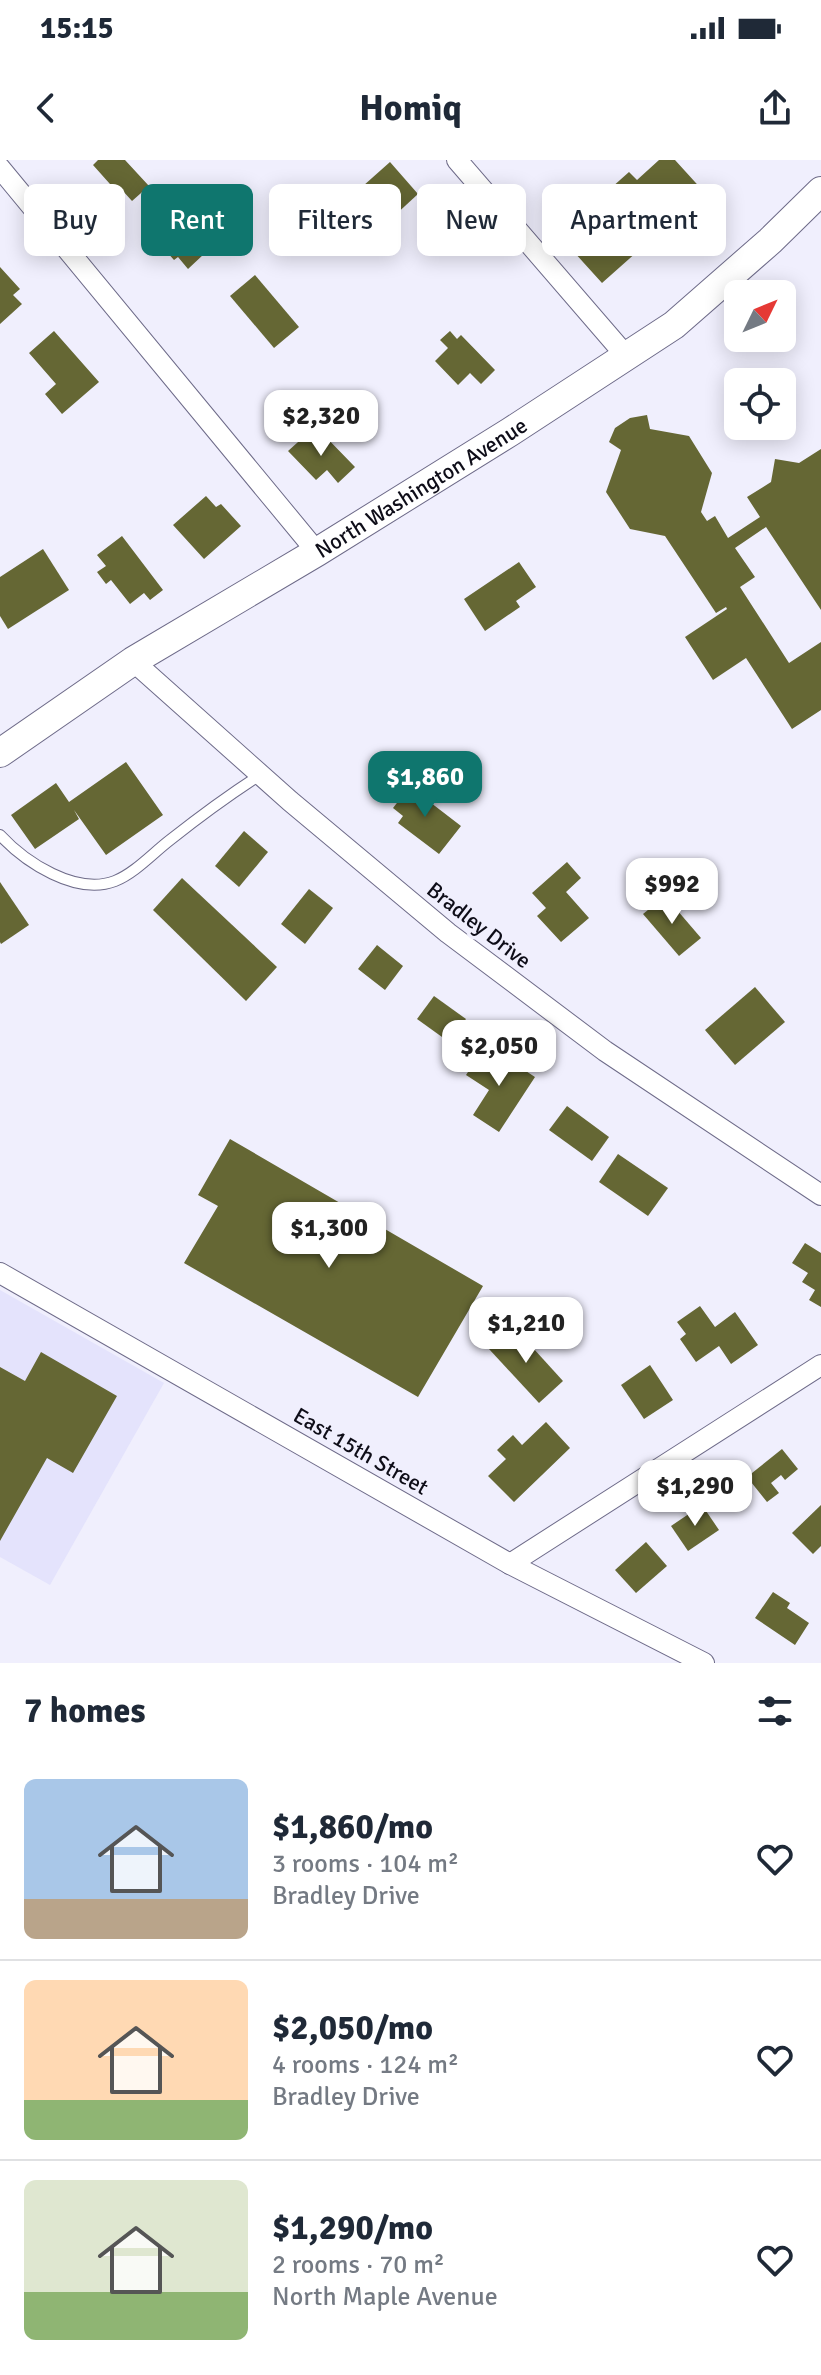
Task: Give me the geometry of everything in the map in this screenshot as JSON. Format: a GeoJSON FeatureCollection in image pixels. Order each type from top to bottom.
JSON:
{"type":"FeatureCollection","features":[{"type":"Feature","properties":{"kind":"main road","name":"North Washington Avenue"},"geometry":{"type":"LineString","coordinates":[[0,753],[133,661],[317,552],[674,325],[770,241],[821,191]]}},
{"type":"Feature","properties":{"kind":"street"},"geometry":{"type":"LineString","coordinates":[[457,160],[627,357]]}},
{"type":"Feature","properties":{"kind":"street"},"geometry":{"type":"LineString","coordinates":[[0,168],[317,552]]}},
{"type":"Feature","properties":{"kind":"street","name":"Bradley Drive"},"geometry":{"type":"LineString","coordinates":[[133,661],[260,775],[448,933],[605,1051],[821,1195]]}},
{"type":"Feature","properties":{"kind":"street","name":"East 15th Street"},"geometry":{"type":"LineString","coordinates":[[0,1273],[510,1564],[704,1663]]}},
{"type":"Feature","properties":{"kind":"street"},"geometry":{"type":"LineString","coordinates":[[510,1564],[821,1365]]}},
{"type":"Feature","properties":{"kind":"lane"},"geometry":{"type":"LineString","coordinates":[[0,835],[39,867],[80,885],[114,882],[260,775]]}},
{"type":"Feature","properties":{"kind":"shaded area"},"geometry":{"type":"Polygon","coordinates":[[[0,1290],[164,1383],[50,1585],[0,1557],[0,1290]]]}},
{"type":"Feature","properties":{"kind":"building"},"geometry":{"type":"Polygon","coordinates":[[[98,160],[125,160],[147,184],[141,184],[141,193],[132,201],[125,193],[125,184],[110,184],[93,165],[98,160]]]}},
{"type":"Feature","properties":{"kind":"building"},"geometry":{"type":"Polygon","coordinates":[[[659,160],[675,160],[697,184],[616,184],[629,172],[637,180],[659,160]]]}},
{"type":"Feature","properties":{"kind":"building"},"geometry":{"type":"Polygon","coordinates":[[[390,162],[417,195],[401,210],[401,184],[365,184],[390,162]]]}},
{"type":"Feature","properties":{"kind":"building"},"geometry":{"type":"Polygon","coordinates":[[[170,256],[202,256],[188,269],[178,257],[174,260],[170,256]]]}},
{"type":"Feature","properties":{"kind":"building"},"geometry":{"type":"Polygon","coordinates":[[[578,256],[632,256],[602,283],[578,256]]]}},
{"type":"Feature","properties":{"kind":"building"},"geometry":{"type":"Polygon","coordinates":[[[0,267],[20,289],[13,295],[22,304],[0,324],[0,267]]]}},
{"type":"Feature","properties":{"kind":"building"},"geometry":{"type":"Polygon","coordinates":[[[255,275],[299,327],[274,348],[230,296],[255,275]]]}},
{"type":"Feature","properties":{"kind":"building"},"geometry":{"type":"Polygon","coordinates":[[[54,331],[99,382],[62,414],[45,394],[56,384],[29,353],[54,331]]]}},
{"type":"Feature","properties":{"kind":"building"},"geometry":{"type":"Polygon","coordinates":[[[450,331],[457,339],[461,335],[495,370],[481,384],[470,373],[458,385],[435,361],[448,348],[440,340],[450,331]]]}},
{"type":"Feature","properties":{"kind":"building"},"geometry":{"type":"Polygon","coordinates":[[[647,415],[650,429],[689,436],[712,473],[701,512],[707,521],[715,516],[728,538],[760,517],[747,497],[771,482],[775,459],[799,463],[821,449],[821,610],[766,527],[735,548],[755,577],[740,587],[789,663],[821,642],[821,710],[792,729],[746,658],[713,680],[685,637],[726,607],[716,613],[665,536],[630,529],[606,492],[621,450],[609,442],[615,428],[630,418],[647,415]]]}},
{"type":"Feature","properties":{"kind":"building"},"geometry":{"type":"Polygon","coordinates":[[[322,433],[355,467],[338,483],[327,470],[316,480],[288,451],[307,434],[313,441],[322,433]]]}},
{"type":"Feature","properties":{"kind":"building"},"geometry":{"type":"Polygon","coordinates":[[[206,496],[216,507],[221,504],[241,526],[204,559],[173,525],[206,496]]]}},
{"type":"Feature","properties":{"kind":"building"},"geometry":{"type":"Polygon","coordinates":[[[122,536],[163,590],[150,600],[144,593],[130,604],[111,580],[106,584],[97,572],[106,566],[97,555],[122,536]]]}},
{"type":"Feature","properties":{"kind":"building"},"geometry":{"type":"Polygon","coordinates":[[[43,549],[69,590],[8,629],[0,616],[0,577],[43,549]]]}},
{"type":"Feature","properties":{"kind":"building"},"geometry":{"type":"Polygon","coordinates":[[[519,562],[536,587],[516,601],[520,607],[485,631],[464,599],[519,562]]]}},
{"type":"Feature","properties":{"kind":"building"},"geometry":{"type":"Polygon","coordinates":[[[126,762],[163,815],[106,855],[74,810],[79,819],[35,849],[11,815],[56,783],[69,802],[126,762]]]}},
{"type":"Feature","properties":{"kind":"building"},"geometry":{"type":"Polygon","coordinates":[[[414,781],[426,791],[422,796],[461,826],[439,854],[398,823],[403,816],[393,808],[414,781]]]}},
{"type":"Feature","properties":{"kind":"building"},"geometry":{"type":"Polygon","coordinates":[[[244,831],[268,852],[239,887],[215,866],[244,831]]]}},
{"type":"Feature","properties":{"kind":"building"},"geometry":{"type":"Polygon","coordinates":[[[567,862],[581,878],[566,892],[589,918],[561,942],[537,916],[546,908],[532,893],[567,862]]]}},
{"type":"Feature","properties":{"kind":"building"},"geometry":{"type":"Polygon","coordinates":[[[182,878],[277,967],[246,1001],[153,910],[182,878]]]}},
{"type":"Feature","properties":{"kind":"building"},"geometry":{"type":"Polygon","coordinates":[[[0,882],[29,925],[1,944],[0,942],[0,882]]]}},
{"type":"Feature","properties":{"kind":"building"},"geometry":{"type":"Polygon","coordinates":[[[309,889],[333,908],[305,944],[281,924],[309,889]]]}},
{"type":"Feature","properties":{"kind":"building"},"geometry":{"type":"Polygon","coordinates":[[[665,896],[701,938],[679,956],[643,914],[665,896]]]}},
{"type":"Feature","properties":{"kind":"building"},"geometry":{"type":"Polygon","coordinates":[[[377,945],[403,966],[385,990],[358,969],[377,945]]]}},
{"type":"Feature","properties":{"kind":"building"},"geometry":{"type":"Polygon","coordinates":[[[755,987],[785,1022],[735,1065],[705,1030],[755,987]]]}},
{"type":"Feature","properties":{"kind":"building"},"geometry":{"type":"Polygon","coordinates":[[[434,996],[466,1019],[449,1042],[417,1019],[434,996]]]}},
{"type":"Feature","properties":{"kind":"building"},"geometry":{"type":"Polygon","coordinates":[[[484,1048],[535,1077],[499,1132],[473,1115],[489,1090],[466,1075],[484,1048]]]}},
{"type":"Feature","properties":{"kind":"building"},"geometry":{"type":"Polygon","coordinates":[[[567,1106],[609,1137],[592,1161],[549,1130],[567,1106]]]}},
{"type":"Feature","properties":{"kind":"building"},"geometry":{"type":"Polygon","coordinates":[[[230,1139],[483,1286],[418,1397],[184,1263],[218,1206],[198,1195],[230,1139]]]}},
{"type":"Feature","properties":{"kind":"building"},"geometry":{"type":"Polygon","coordinates":[[[618,1154],[668,1188],[648,1216],[599,1182],[618,1154]]]}},
{"type":"Feature","properties":{"kind":"building"},"geometry":{"type":"Polygon","coordinates":[[[805,1243],[821,1253],[821,1307],[809,1300],[815,1290],[802,1282],[808,1273],[792,1263],[805,1243]]]}},
{"type":"Feature","properties":{"kind":"building"},"geometry":{"type":"Polygon","coordinates":[[[700,1306],[715,1327],[735,1312],[758,1345],[731,1364],[719,1346],[696,1362],[680,1339],[686,1334],[677,1322],[700,1306]]]}},
{"type":"Feature","properties":{"kind":"building"},"geometry":{"type":"Polygon","coordinates":[[[513,1326],[563,1381],[539,1403],[489,1349],[513,1326]]]}},
{"type":"Feature","properties":{"kind":"building"},"geometry":{"type":"Polygon","coordinates":[[[41,1352],[117,1396],[73,1473],[47,1458],[0,1541],[0,1367],[25,1381],[41,1352]]]}},
{"type":"Feature","properties":{"kind":"building"},"geometry":{"type":"Polygon","coordinates":[[[650,1365],[673,1400],[644,1419],[621,1385],[650,1365]]]}},
{"type":"Feature","properties":{"kind":"building"},"geometry":{"type":"Polygon","coordinates":[[[546,1422],[570,1448],[514,1502],[488,1476],[506,1459],[497,1450],[513,1435],[522,1445],[546,1422]]]}},
{"type":"Feature","properties":{"kind":"building"},"geometry":{"type":"Polygon","coordinates":[[[782,1449],[798,1469],[785,1480],[781,1475],[771,1483],[779,1493],[767,1502],[747,1477],[782,1449]]]}},
{"type":"Feature","properties":{"kind":"building"},"geometry":{"type":"Polygon","coordinates":[[[702,1505],[719,1530],[688,1551],[671,1526],[702,1505]]]}},
{"type":"Feature","properties":{"kind":"building"},"geometry":{"type":"Polygon","coordinates":[[[821,1505],[821,1546],[813,1554],[792,1533],[821,1505]]]}},
{"type":"Feature","properties":{"kind":"building"},"geometry":{"type":"Polygon","coordinates":[[[646,1542],[667,1566],[636,1593],[615,1570],[646,1542]]]}},
{"type":"Feature","properties":{"kind":"building"},"geometry":{"type":"Polygon","coordinates":[[[773,1592],[790,1603],[787,1608],[809,1623],[795,1645],[755,1618],[773,1592]]]}}]}
